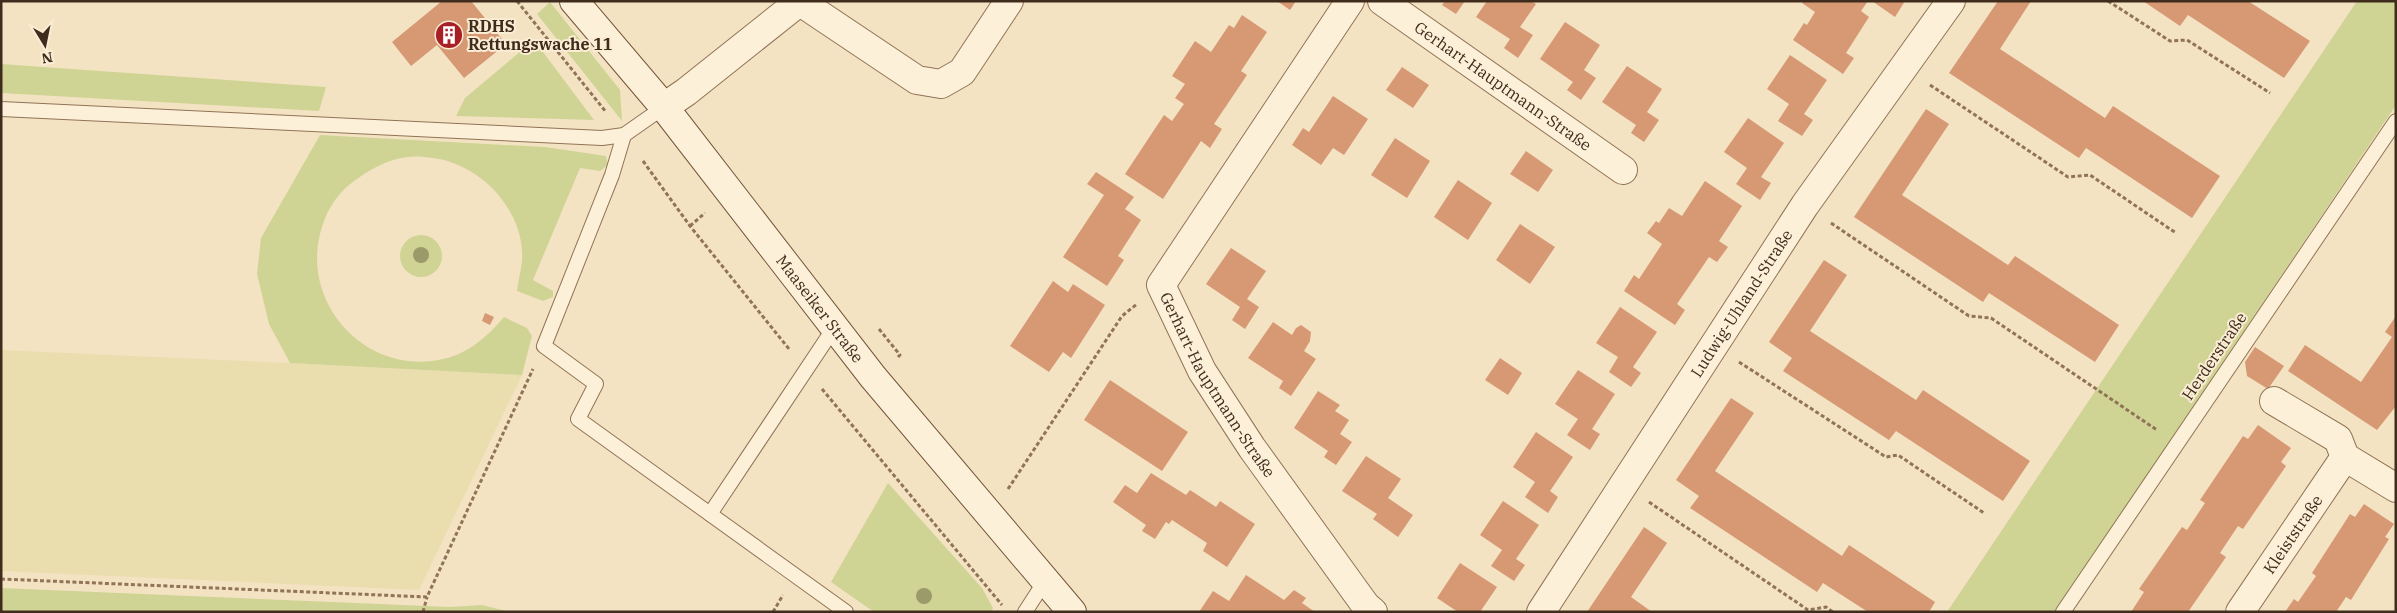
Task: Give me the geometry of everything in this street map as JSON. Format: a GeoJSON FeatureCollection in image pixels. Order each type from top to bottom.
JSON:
{"type":"FeatureCollection","features":[{"type":"Feature","properties":{"kind":"street","name":"Maaseiker Straße"},"geometry":{"type":"LineString","coordinates":[[574,1],[664,107],[834,328],[1072,612]]}},
{"type":"Feature","properties":{"kind":"street"},"geometry":{"type":"LineString","coordinates":[[664,107],[686,92],[799,2],[917,80],[941,84],[962,72],[1009,1]]}},
{"type":"Feature","properties":{"kind":"street","name":"Gerhart-Hauptmann-Straße"},"geometry":{"type":"LineString","coordinates":[[1350,1],[1161,285],[1202,371],[1242,432],[1366,606],[1373,612]]}},
{"type":"Feature","properties":{"kind":"street","name":"Gerhart-Hauptmann-Straße"},"geometry":{"type":"LineString","coordinates":[[1382,1],[1623,170]]}},
{"type":"Feature","properties":{"kind":"street","name":"Ludwig-Uhland-Straße"},"geometry":{"type":"LineString","coordinates":[[1541,612],[1805,205],[1951,1]]}},
{"type":"Feature","properties":{"kind":"street"},"geometry":{"type":"LineString","coordinates":[[2274,401],[2338,439],[2345,457],[2396,488]]}},
{"type":"Feature","properties":{"kind":"street","name":"Kleiststraße"},"geometry":{"type":"LineString","coordinates":[[2240,612],[2345,457]]}},
{"type":"Feature","properties":{"kind":"lane"},"geometry":{"type":"LineString","coordinates":[[1,109],[602,138],[624,135],[664,107]]}},
{"type":"Feature","properties":{"kind":"lane","name":"Herderstraße"},"geometry":{"type":"LineString","coordinates":[[2062,612],[2396,121]]}},
{"type":"Feature","properties":{"kind":"lane"},"geometry":{"type":"LineString","coordinates":[[624,135],[612,175],[544,346],[596,384],[578,419],[846,612]]}},
{"type":"Feature","properties":{"kind":"lane"},"geometry":{"type":"LineString","coordinates":[[710,514],[834,328]]}},
{"type":"Feature","properties":{"kind":"lane"},"geometry":{"type":"LineString","coordinates":[[1024,612],[1045,581]]}},
{"type":"Feature","properties":{"kind":"path"},"geometry":{"type":"LineString","coordinates":[[517,1],[624,135]]}},
{"type":"Feature","properties":{"kind":"path"},"geometry":{"type":"LineString","coordinates":[[2108,1],[2170,41],[2187,40],[2270,93]]}},
{"type":"Feature","properties":{"kind":"path"},"geometry":{"type":"LineString","coordinates":[[1904,68],[2068,177],[2090,175],[2176,233]]}},
{"type":"Feature","properties":{"kind":"path"},"geometry":{"type":"LineString","coordinates":[[1805,205],[1969,316],[1991,318],[2176,443]]}},
{"type":"Feature","properties":{"kind":"path"},"geometry":{"type":"LineString","coordinates":[[990,516],[1122,316],[1161,285]]}},
{"type":"Feature","properties":{"kind":"path"},"geometry":{"type":"LineString","coordinates":[[1714,345],[1886,457],[1898,455],[1984,513]]}},
{"type":"Feature","properties":{"kind":"path"},"geometry":{"type":"LineString","coordinates":[[423,612],[427,597],[544,346]]}},
{"type":"Feature","properties":{"kind":"path"},"geometry":{"type":"LineString","coordinates":[[1623,485],[1808,610],[1826,607],[1833,612]]}},
{"type":"Feature","properties":{"kind":"path"},"geometry":{"type":"LineString","coordinates":[[1,579],[427,597]]}},
{"type":"Feature","properties":{"kind":"shaded area"},"geometry":{"type":"Polygon","coordinates":[[[1,350],[522,375],[419,590],[1,571],[1,350]]]}},
{"type":"Feature","properties":{"kind":"green space"},"geometry":{"type":"Polygon","coordinates":[[[2357,1],[2396,1],[2396,105],[2055,612],[1947,612],[2357,1]]]}},
{"type":"Feature","properties":{"kind":"green space"},"geometry":{"type":"Polygon","coordinates":[[[550,2],[620,90],[622,121],[537,14],[550,2]]]}},
{"type":"Feature","properties":{"kind":"green space"},"geometry":{"type":"Polygon","coordinates":[[[534,40],[594,120],[456,116],[465,98],[534,40]]]}},
{"type":"Feature","properties":{"kind":"green space"},"geometry":{"type":"Polygon","coordinates":[[[1,64],[326,87],[319,111],[1,93],[1,64]]]}},
{"type":"Feature","properties":{"kind":"green space"},"geometry":{"type":"Polygon","coordinates":[[[320,135],[545,147],[606,156],[608,165],[600,171],[580,168],[533,280],[553,291],[553,297],[543,301],[517,291],[522,261],[521,245],[512,215],[503,201],[481,178],[467,169],[450,162],[435,158],[406,157],[380,165],[345,188],[331,206],[322,227],[317,255],[320,281],[329,306],[344,328],[364,345],[388,356],[414,362],[443,359],[469,349],[491,331],[504,317],[527,328],[532,336],[522,375],[290,363],[269,324],[257,274],[261,238],[320,135]]]}},
{"type":"Feature","properties":{"kind":"green space"},"geometry":{"type":"Polygon","coordinates":[[[425,235],[433,238],[439,244],[442,256],[439,268],[433,274],[417,277],[409,274],[403,268],[400,252],[403,244],[409,238],[425,235]]]}},
{"type":"Feature","properties":{"kind":"green space"},"geometry":{"type":"Polygon","coordinates":[[[888,483],[982,588],[993,608],[991,612],[874,612],[831,582],[888,483]]]}},
{"type":"Feature","properties":{"kind":"green space"},"geometry":{"type":"Polygon","coordinates":[[[1,588],[450,607],[482,605],[510,612],[1,612],[1,588]]]}},
{"type":"Feature","properties":{"kind":"building","name":"RDHS Rettungswache 11"},"geometry":{"type":"Polygon","coordinates":[[[442,1],[471,1],[506,44],[464,78],[437,45],[411,66],[392,42],[442,1]]]}},
{"type":"Feature","properties":{"kind":"building"},"geometry":{"type":"Polygon","coordinates":[[[1277,1],[1296,1],[1290,10],[1277,1]]]}},
{"type":"Feature","properties":{"kind":"building"},"geometry":{"type":"Polygon","coordinates":[[[1445,1],[1465,1],[1456,14],[1442,5],[1445,1]]]}},
{"type":"Feature","properties":{"kind":"building"},"geometry":{"type":"Polygon","coordinates":[[[1487,1],[1531,1],[1536,4],[1520,27],[1533,35],[1518,58],[1504,48],[1510,39],[1476,17],[1487,1]]]}},
{"type":"Feature","properties":{"kind":"building"},"geometry":{"type":"Polygon","coordinates":[[[1804,1],[1868,1],[1861,11],[1869,17],[1846,53],[1854,58],[1843,74],[1793,40],[1804,23],[1807,25],[1815,12],[1802,3],[1804,1]]]}},
{"type":"Feature","properties":{"kind":"building"},"geometry":{"type":"Polygon","coordinates":[[[1872,1],[1905,1],[1895,17],[1872,1]]]}},
{"type":"Feature","properties":{"kind":"building"},"geometry":{"type":"Polygon","coordinates":[[[1998,1],[2031,1],[2000,49],[2105,118],[2113,106],[2220,176],[2192,218],[2086,148],[2079,158],[1949,73],[1998,1]]]}},
{"type":"Feature","properties":{"kind":"building"},"geometry":{"type":"Polygon","coordinates":[[[2143,1],[2248,1],[2310,41],[2284,78],[2188,15],[2180,26],[2143,1]]]}},
{"type":"Feature","properties":{"kind":"building"},"geometry":{"type":"Polygon","coordinates":[[[1242,15],[1267,32],[1241,71],[1247,75],[1214,124],[1222,129],[1210,148],[1201,141],[1163,199],[1125,174],[1164,115],[1172,121],[1184,104],[1175,98],[1185,84],[1172,76],[1195,41],[1211,52],[1229,25],[1234,28],[1242,15]]]}},
{"type":"Feature","properties":{"kind":"building"},"geometry":{"type":"Polygon","coordinates":[[[1565,22],[1600,45],[1584,70],[1596,78],[1581,100],[1567,90],[1573,82],[1540,59],[1565,22]]]}},
{"type":"Feature","properties":{"kind":"building"},"geometry":{"type":"Polygon","coordinates":[[[1790,55],[1827,80],[1804,114],[1813,120],[1802,136],[1778,121],[1789,104],[1767,89],[1790,55]]]}},
{"type":"Feature","properties":{"kind":"building"},"geometry":{"type":"Polygon","coordinates":[[[1627,66],[1662,89],[1647,112],[1659,120],[1644,142],[1631,133],[1636,125],[1602,102],[1627,66]]]}},
{"type":"Feature","properties":{"kind":"building"},"geometry":{"type":"Polygon","coordinates":[[[1402,67],[1429,85],[1413,108],[1386,90],[1402,67]]]}},
{"type":"Feature","properties":{"kind":"building"},"geometry":{"type":"Polygon","coordinates":[[[1333,96],[1368,119],[1344,155],[1333,148],[1321,165],[1292,145],[1303,128],[1309,132],[1333,96]]]}},
{"type":"Feature","properties":{"kind":"building"},"geometry":{"type":"Polygon","coordinates":[[[1926,109],[1949,124],[1902,195],[2008,265],[2015,256],[2119,325],[2095,362],[1989,293],[1983,302],[1854,217],[1926,109]]]}},
{"type":"Feature","properties":{"kind":"building"},"geometry":{"type":"Polygon","coordinates":[[[1748,118],[1784,143],[1761,177],[1771,183],[1760,200],[1736,184],[1747,168],[1724,152],[1748,118]]]}},
{"type":"Feature","properties":{"kind":"building"},"geometry":{"type":"Polygon","coordinates":[[[1395,138],[1430,161],[1407,198],[1371,175],[1395,138]]]}},
{"type":"Feature","properties":{"kind":"building"},"geometry":{"type":"Polygon","coordinates":[[[1526,151],[1553,170],[1538,192],[1510,174],[1526,151]]]}},
{"type":"Feature","properties":{"kind":"building"},"geometry":{"type":"Polygon","coordinates":[[[1096,172],[1134,197],[1125,209],[1141,220],[1118,256],[1124,260],[1107,286],[1063,257],[1104,195],[1087,184],[1096,172]]]}},
{"type":"Feature","properties":{"kind":"building"},"geometry":{"type":"Polygon","coordinates":[[[1458,180],[1492,203],[1468,240],[1434,217],[1458,180]]]}},
{"type":"Feature","properties":{"kind":"building"},"geometry":{"type":"Polygon","coordinates":[[[1705,181],[1742,206],[1719,241],[1728,247],[1717,262],[1709,257],[1677,304],[1685,310],[1675,325],[1624,291],[1634,275],[1639,279],[1662,244],[1647,233],[1656,221],[1659,223],[1669,208],[1682,216],[1705,181]]]}},
{"type":"Feature","properties":{"kind":"building"},"geometry":{"type":"Polygon","coordinates":[[[1520,224],[1555,247],[1530,284],[1496,260],[1520,224]]]}},
{"type":"Feature","properties":{"kind":"building"},"geometry":{"type":"Polygon","coordinates":[[[1231,248],[1266,271],[1247,299],[1259,307],[1245,329],[1232,320],[1240,307],[1206,284],[1231,248]]]}},
{"type":"Feature","properties":{"kind":"building"},"geometry":{"type":"Polygon","coordinates":[[[1824,260],[1847,275],[1810,331],[1916,400],[1923,390],[2030,461],[2003,501],[1896,431],[1889,440],[1783,371],[1792,358],[1769,342],[1824,260]]]}},
{"type":"Feature","properties":{"kind":"building"},"geometry":{"type":"Polygon","coordinates":[[[1053,281],[1068,292],[1073,284],[1105,305],[1071,358],[1063,352],[1049,372],[1010,346],[1053,281]]]}},
{"type":"Feature","properties":{"kind":"building"},"geometry":{"type":"Polygon","coordinates":[[[1620,307],[1657,332],[1633,367],[1641,373],[1631,387],[1609,372],[1618,357],[1596,343],[1620,307]]]}},
{"type":"Feature","properties":{"kind":"building"},"geometry":{"type":"Polygon","coordinates":[[[485,313],[494,317],[490,325],[482,321],[485,313]]]}},
{"type":"Feature","properties":{"kind":"building"},"geometry":{"type":"Polygon","coordinates":[[[2396,316],[2396,406],[2377,430],[2288,371],[2305,345],[2361,382],[2392,337],[2385,332],[2396,316]]]}},
{"type":"Feature","properties":{"kind":"building"},"geometry":{"type":"Polygon","coordinates":[[[1273,322],[1292,335],[1296,328],[1301,325],[1311,332],[1310,341],[1304,351],[1316,359],[1291,396],[1279,388],[1283,381],[1248,358],[1273,322]]]}},
{"type":"Feature","properties":{"kind":"building"},"geometry":{"type":"Polygon","coordinates":[[[2255,347],[2284,366],[2268,389],[2247,376],[2245,362],[2255,347]]]}},
{"type":"Feature","properties":{"kind":"building"},"geometry":{"type":"Polygon","coordinates":[[[1500,358],[1522,373],[1508,395],[1485,380],[1500,358]]]}},
{"type":"Feature","properties":{"kind":"building"},"geometry":{"type":"Polygon","coordinates":[[[1578,370],[1615,394],[1592,429],[1600,434],[1590,450],[1567,435],[1578,419],[1555,404],[1578,370]]]}},
{"type":"Feature","properties":{"kind":"building"},"geometry":{"type":"Polygon","coordinates":[[[1110,380],[1188,432],[1162,471],[1084,420],[1110,380]]]}},
{"type":"Feature","properties":{"kind":"building"},"geometry":{"type":"Polygon","coordinates":[[[1318,391],[1340,405],[1335,411],[1349,420],[1340,434],[1352,442],[1336,465],[1324,457],[1328,451],[1294,428],[1318,391]]]}},
{"type":"Feature","properties":{"kind":"building"},"geometry":{"type":"Polygon","coordinates":[[[1731,398],[1754,413],[1715,471],[1842,556],[1849,545],[1935,602],[1929,612],[1868,612],[1823,583],[1817,592],[1690,508],[1699,496],[1676,480],[1731,398]]]}},
{"type":"Feature","properties":{"kind":"building"},"geometry":{"type":"Polygon","coordinates":[[[2258,425],[2291,448],[2281,462],[2286,466],[2243,529],[2238,526],[2220,553],[2226,557],[2188,612],[2131,612],[2144,592],[2139,589],[2182,527],[2187,530],[2205,503],[2200,500],[2243,436],[2248,439],[2258,425]]]}},
{"type":"Feature","properties":{"kind":"building"},"geometry":{"type":"Polygon","coordinates":[[[1536,432],[1573,457],[1550,491],[1558,497],[1548,513],[1525,497],[1535,482],[1513,467],[1536,432]]]}},
{"type":"Feature","properties":{"kind":"building"},"geometry":{"type":"Polygon","coordinates":[[[1366,456],[1401,479],[1388,498],[1413,515],[1398,537],[1373,519],[1377,514],[1342,491],[1366,456]]]}},
{"type":"Feature","properties":{"kind":"building"},"geometry":{"type":"Polygon","coordinates":[[[1151,473],[1186,495],[1190,490],[1216,507],[1220,501],[1255,524],[1227,567],[1203,551],[1207,543],[1172,520],[1169,524],[1166,522],[1155,539],[1142,531],[1146,525],[1113,502],[1125,485],[1137,493],[1151,473]]]}},
{"type":"Feature","properties":{"kind":"building"},"geometry":{"type":"Polygon","coordinates":[[[1503,501],[1539,525],[1516,559],[1525,565],[1514,581],[1491,566],[1502,550],[1480,535],[1503,501]]]}},
{"type":"Feature","properties":{"kind":"building"},"geometry":{"type":"Polygon","coordinates":[[[2364,504],[2394,524],[2385,537],[2389,539],[2351,600],[2346,597],[2336,612],[2285,612],[2294,599],[2298,602],[2316,576],[2312,573],[2350,514],[2355,517],[2364,504]]]}},
{"type":"Feature","properties":{"kind":"building"},"geometry":{"type":"Polygon","coordinates":[[[1644,527],[1667,543],[1631,597],[1652,612],[1587,612],[1644,527]]]}},
{"type":"Feature","properties":{"kind":"building"},"geometry":{"type":"Polygon","coordinates":[[[1460,563],[1497,587],[1480,612],[1458,612],[1437,598],[1460,563]]]}},
{"type":"Feature","properties":{"kind":"building"},"geometry":{"type":"Polygon","coordinates":[[[1246,575],[1284,600],[1294,590],[1306,598],[1302,603],[1315,612],[1199,612],[1213,591],[1229,601],[1246,575]]]}},
{"type":"Feature","properties":{"kind":"place","name":"RDHS Rettungswache 11"},"geometry":{"type":"Point","coordinates":[449,35]}}]}
